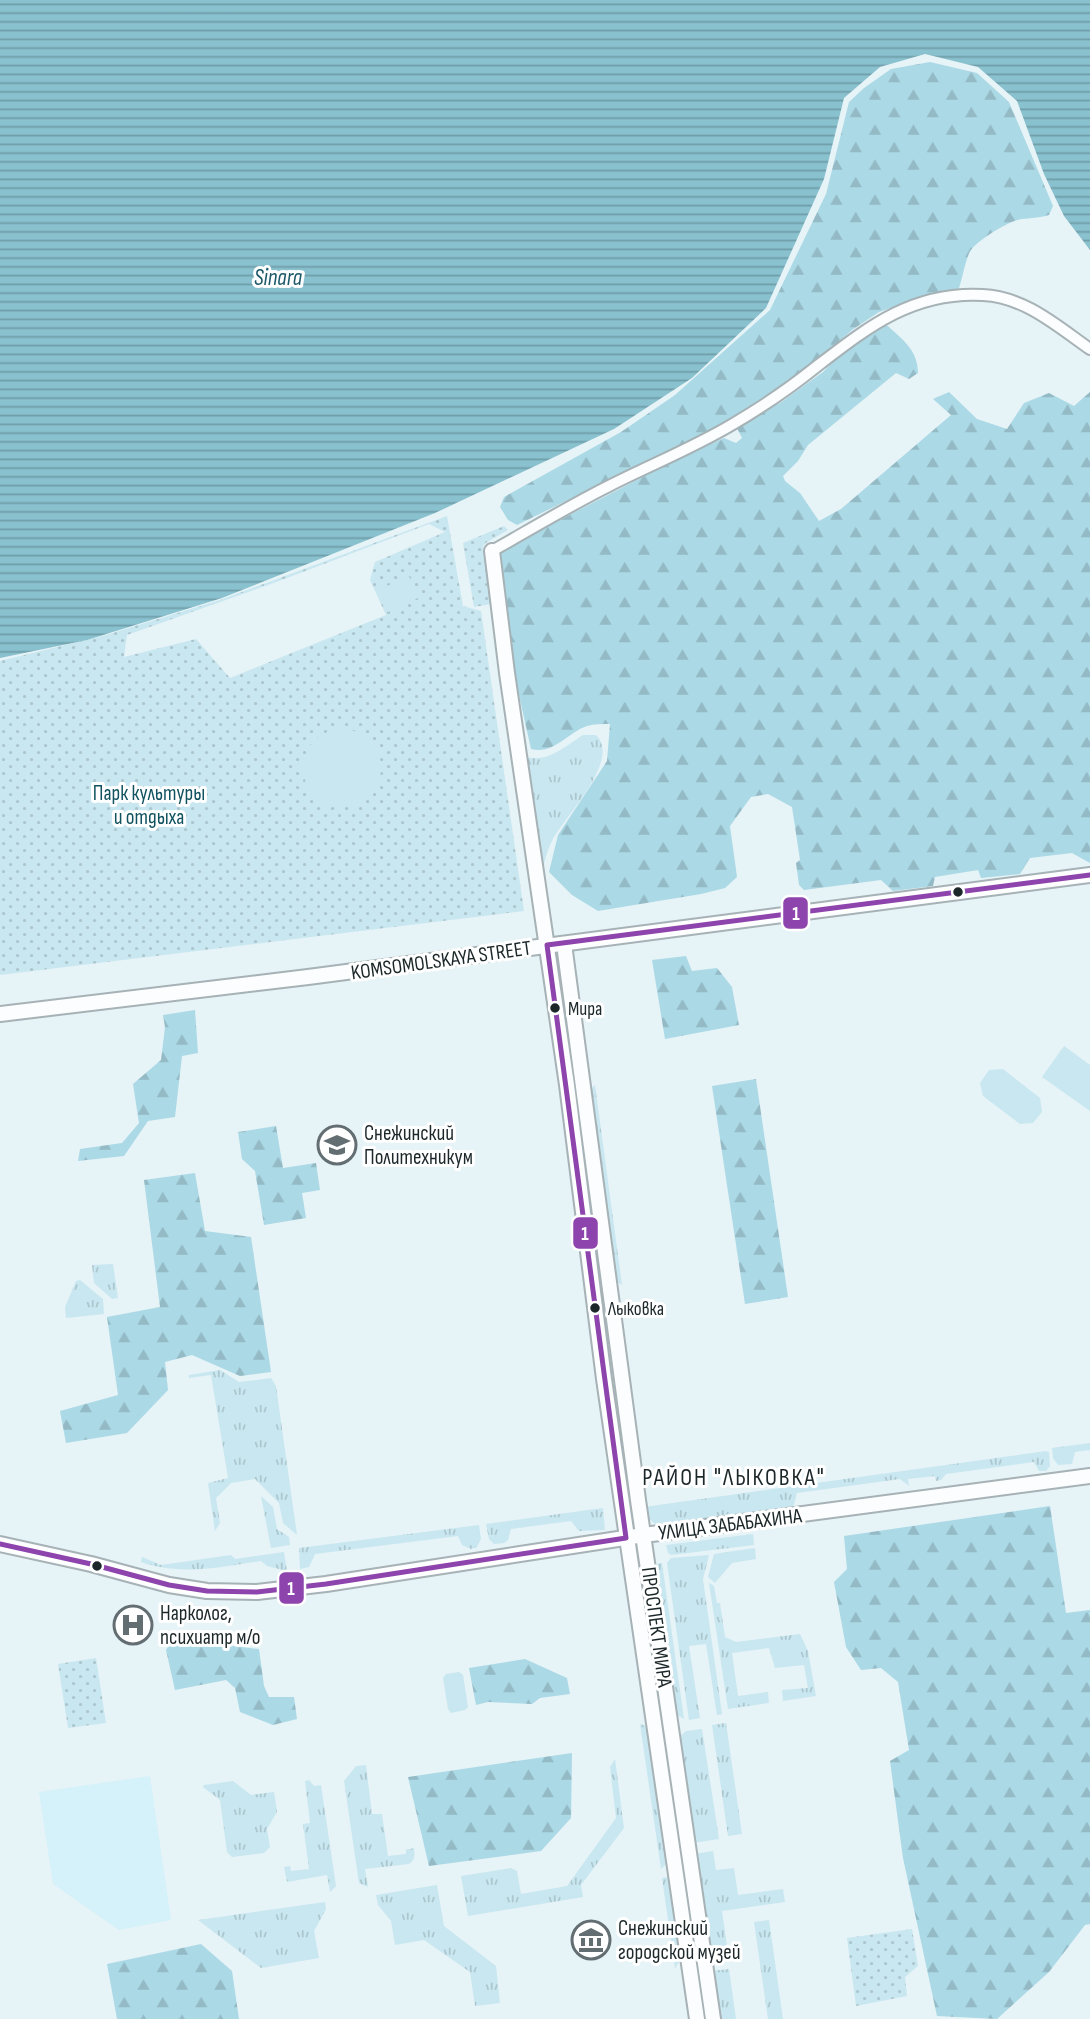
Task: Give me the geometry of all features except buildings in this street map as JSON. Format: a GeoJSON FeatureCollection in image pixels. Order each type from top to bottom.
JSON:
{"type":"FeatureCollection","features":[{"type":"Feature","properties":{"kind":"street"},"geometry":{"type":"LineString","coordinates":[[492,551],[605,488],[730,426],[776,398],[856,335],[911,305],[960,296],[982,295],[1011,299],[1033,310],[1090,349]]}},
{"type":"Feature","properties":{"kind":"street","name":"ПРОСПЕКТ МИРА"},"geometry":{"type":"LineString","coordinates":[[492,551],[507,674],[567,1085],[626,1538],[697,2019]]}},
{"type":"Feature","properties":{"kind":"street","name":"KOMSOMOLSKAYA STREET"},"geometry":{"type":"LineString","coordinates":[[0,1014],[308,977],[1090,875]]}},
{"type":"Feature","properties":{"kind":"street","name":"ПРОСПЕКТ МИРА"},"geometry":{"type":"LineString","coordinates":[[564,944],[621,1377],[713,2019]]}},
{"type":"Feature","properties":{"kind":"street"},"geometry":{"type":"LineString","coordinates":[[567,1085],[582,1083]]}},
{"type":"Feature","properties":{"kind":"street"},"geometry":{"type":"LineString","coordinates":[[589,1269],[607,1267]]}},
{"type":"Feature","properties":{"kind":"street"},"geometry":{"type":"LineString","coordinates":[[604,1379],[621,1377]]}},
{"type":"Feature","properties":{"kind":"street","name":"УЛИЦА ЗАБАБАХИНА"},"geometry":{"type":"LineString","coordinates":[[0,1544],[72,1559],[169,1585],[207,1591],[257,1592],[326,1584],[644,1535],[1090,1476]]}},
{"type":"Feature","properties":{"kind":"street"},"geometry":{"type":"LineString","coordinates":[[691,1970],[706,1968]]}},
{"type":"Feature","properties":{"kind":"shaded area"},"geometry":{"type":"Polygon","coordinates":[[[150,1776],[171,1920],[119,1930],[53,1884],[39,1792],[150,1776]]]}},
{"type":"Feature","properties":{"kind":"green space"},"geometry":{"type":"Polygon","coordinates":[[[930,62],[977,73],[1009,102],[1053,206],[1049,215],[1017,220],[995,231],[971,250],[958,291],[913,300],[879,312],[852,330],[774,394],[728,422],[517,525],[508,520],[500,507],[504,497],[621,432],[675,395],[770,310],[826,194],[849,102],[891,69],[930,62]]]}},
{"type":"Feature","properties":{"kind":"green space"},"geometry":{"type":"Polygon","coordinates":[[[883,322],[902,338],[911,350],[918,373],[909,379],[896,373],[808,445],[798,461],[783,476],[785,481],[800,493],[819,521],[841,509],[951,415],[933,399],[949,392],[977,419],[1007,429],[1024,403],[1049,393],[1074,406],[1090,392],[1090,863],[1072,853],[1030,858],[1020,874],[981,878],[978,870],[935,877],[933,886],[893,891],[881,880],[804,890],[799,885],[796,863],[800,860],[792,807],[768,794],[751,797],[730,826],[737,877],[725,888],[598,911],[572,895],[549,872],[558,835],[607,761],[610,724],[587,726],[547,749],[531,749],[509,650],[502,600],[500,551],[683,456],[724,438],[736,443],[742,438],[735,424],[780,403],[823,372],[858,336],[883,322]]]}},
{"type":"Feature","properties":{"kind":"green space","name":"Парк культуры и отдыха"},"geometry":{"type":"Polygon","coordinates":[[[447,516],[463,606],[481,611],[524,911],[0,975],[0,661],[106,635],[220,600],[447,516]],[[429,524],[127,635],[124,657],[196,639],[230,678],[386,615],[370,580],[375,562],[445,532],[429,524]],[[371,742],[306,754],[303,768],[365,799],[376,786],[380,772],[379,757],[371,742]]]}},
{"type":"Feature","properties":{"kind":"green space"},"geometry":{"type":"Polygon","coordinates":[[[504,526],[508,530],[483,546],[491,604],[474,607],[463,543],[504,526]]]}},
{"type":"Feature","properties":{"kind":"green space"},"geometry":{"type":"Polygon","coordinates":[[[409,576],[418,598],[388,612],[378,590],[409,576]]]}},
{"type":"Feature","properties":{"kind":"green space"},"geometry":{"type":"Polygon","coordinates":[[[342,729],[357,732],[369,741],[378,753],[381,768],[378,783],[369,795],[357,804],[342,807],[327,804],[315,795],[306,783],[303,768],[306,753],[315,741],[327,732],[342,729]]]}},
{"type":"Feature","properties":{"kind":"green space"},"geometry":{"type":"Polygon","coordinates":[[[583,735],[596,735],[602,746],[602,759],[588,788],[552,841],[540,878],[520,754],[545,757],[583,735]]]}},
{"type":"Feature","properties":{"kind":"green space"},"geometry":{"type":"Polygon","coordinates":[[[686,956],[692,971],[717,968],[732,987],[739,1025],[665,1039],[652,960],[686,956]]]}},
{"type":"Feature","properties":{"kind":"green space"},"geometry":{"type":"Polygon","coordinates":[[[195,1010],[198,1053],[182,1056],[175,1117],[148,1121],[124,1156],[78,1161],[80,1149],[122,1143],[139,1123],[133,1084],[161,1060],[165,1027],[163,1015],[195,1010]]]}},
{"type":"Feature","properties":{"kind":"green space"},"geometry":{"type":"Polygon","coordinates":[[[1064,1046],[1090,1065],[1090,1111],[1042,1077],[1064,1046]]]}},
{"type":"Feature","properties":{"kind":"green space"},"geometry":{"type":"Polygon","coordinates":[[[1003,1069],[1040,1098],[1042,1112],[1033,1123],[1020,1124],[983,1096],[980,1083],[989,1070],[1003,1069]]]}},
{"type":"Feature","properties":{"kind":"green space"},"geometry":{"type":"Polygon","coordinates":[[[756,1079],[788,1297],[745,1304],[712,1086],[756,1079]]]}},
{"type":"Feature","properties":{"kind":"green space"},"geometry":{"type":"Polygon","coordinates":[[[595,1085],[622,1285],[615,1280],[589,1091],[595,1085]]]}},
{"type":"Feature","properties":{"kind":"green space"},"geometry":{"type":"Polygon","coordinates":[[[276,1126],[283,1168],[316,1163],[320,1190],[302,1193],[306,1218],[264,1225],[255,1171],[242,1159],[238,1132],[276,1126]]]}},
{"type":"Feature","properties":{"kind":"green space"},"geometry":{"type":"Polygon","coordinates":[[[195,1173],[205,1231],[251,1237],[271,1372],[240,1376],[192,1355],[165,1362],[168,1390],[127,1433],[66,1443],[60,1411],[118,1395],[107,1317],[160,1307],[144,1180],[195,1173]]]}},
{"type":"Feature","properties":{"kind":"green space"},"geometry":{"type":"Polygon","coordinates":[[[113,1264],[118,1298],[112,1299],[94,1283],[92,1265],[113,1264]]]}},
{"type":"Feature","properties":{"kind":"green space"},"geometry":{"type":"Polygon","coordinates":[[[80,1280],[103,1299],[104,1314],[66,1318],[65,1307],[76,1281],[80,1280]]]}},
{"type":"Feature","properties":{"kind":"green space"},"geometry":{"type":"Polygon","coordinates":[[[220,1370],[239,1382],[271,1378],[276,1386],[297,1535],[283,1523],[279,1503],[255,1479],[231,1483],[216,1498],[220,1523],[215,1531],[208,1483],[228,1478],[211,1375],[189,1378],[189,1375],[220,1370]]]}},
{"type":"Feature","properties":{"kind":"green space"},"geometry":{"type":"Polygon","coordinates":[[[1090,1443],[1090,1450],[1075,1452],[1072,1464],[1058,1465],[1053,1458],[1052,1448],[1090,1443]]]}},
{"type":"Feature","properties":{"kind":"green space"},"geometry":{"type":"Polygon","coordinates":[[[1049,1452],[1050,1466],[1046,1471],[1039,1471],[1034,1462],[946,1474],[936,1481],[935,1476],[908,1479],[909,1486],[900,1479],[797,1493],[793,1508],[657,1525],[646,1517],[644,1507],[1049,1452]]]}},
{"type":"Feature","properties":{"kind":"green space"},"geometry":{"type":"Polygon","coordinates":[[[261,1496],[273,1507],[277,1529],[289,1537],[290,1545],[271,1548],[261,1496]]]}},
{"type":"Feature","properties":{"kind":"green space"},"geometry":{"type":"Polygon","coordinates":[[[1050,1506],[1066,1613],[1090,1610],[1090,1924],[1085,1925],[1049,1972],[997,2019],[937,2016],[903,1858],[890,1761],[909,1750],[898,1682],[881,1668],[861,1670],[846,1647],[834,1582],[847,1569],[844,1536],[1050,1506]]]}},
{"type":"Feature","properties":{"kind":"green space"},"geometry":{"type":"Polygon","coordinates":[[[603,1508],[605,1530],[579,1531],[571,1521],[511,1529],[508,1540],[504,1543],[494,1544],[489,1539],[486,1524],[603,1508]]]}},
{"type":"Feature","properties":{"kind":"green space"},"geometry":{"type":"Polygon","coordinates":[[[479,1525],[481,1539],[477,1547],[471,1549],[462,1545],[458,1536],[315,1554],[309,1567],[300,1569],[299,1548],[479,1525]]]}},
{"type":"Feature","properties":{"kind":"green space"},"geometry":{"type":"Polygon","coordinates":[[[753,1534],[754,1545],[671,1555],[666,1545],[753,1534]]]}},
{"type":"Feature","properties":{"kind":"green space"},"geometry":{"type":"Polygon","coordinates":[[[755,1548],[756,1559],[732,1563],[715,1583],[708,1577],[714,1554],[755,1548]]]}},
{"type":"Feature","properties":{"kind":"green space"},"geometry":{"type":"Polygon","coordinates":[[[284,1552],[287,1571],[267,1566],[261,1561],[186,1569],[171,1569],[141,1562],[142,1557],[161,1565],[231,1555],[235,1559],[284,1552]]]}},
{"type":"Feature","properties":{"kind":"green space"},"geometry":{"type":"Polygon","coordinates":[[[709,1555],[703,1579],[722,1714],[717,1715],[706,1644],[689,1646],[700,1718],[689,1720],[667,1563],[671,1558],[709,1555]]]}},
{"type":"Feature","properties":{"kind":"green space"},"geometry":{"type":"Polygon","coordinates":[[[662,1563],[684,1719],[674,1713],[653,1565],[662,1563]]]}},
{"type":"Feature","properties":{"kind":"green space"},"geometry":{"type":"Polygon","coordinates":[[[709,1583],[714,1586],[717,1603],[720,1603],[725,1637],[736,1642],[800,1634],[808,1651],[816,1696],[783,1701],[782,1690],[808,1688],[804,1665],[775,1668],[769,1648],[732,1653],[738,1696],[768,1692],[769,1703],[728,1709],[709,1583]]]}},
{"type":"Feature","properties":{"kind":"green space"},"geometry":{"type":"Polygon","coordinates":[[[173,1639],[259,1649],[264,1686],[269,1697],[294,1697],[297,1719],[273,1725],[240,1712],[235,1688],[226,1680],[175,1690],[166,1650],[173,1639]]]}},
{"type":"Feature","properties":{"kind":"green space"},"geometry":{"type":"Polygon","coordinates":[[[96,1658],[106,1723],[68,1728],[58,1664],[96,1658]]]}},
{"type":"Feature","properties":{"kind":"green space"},"geometry":{"type":"Polygon","coordinates":[[[525,1659],[567,1678],[570,1694],[540,1698],[532,1704],[488,1702],[476,1705],[469,1668],[525,1659]]]}},
{"type":"Feature","properties":{"kind":"green space"},"geometry":{"type":"Polygon","coordinates":[[[459,1672],[463,1675],[468,1707],[451,1713],[443,1678],[446,1674],[459,1672]]]}},
{"type":"Feature","properties":{"kind":"green space"},"geometry":{"type":"Polygon","coordinates":[[[726,1723],[742,1834],[728,1836],[712,1725],[726,1723]]]}},
{"type":"Feature","properties":{"kind":"green space"},"geometry":{"type":"Polygon","coordinates":[[[640,1724],[650,1727],[669,1861],[661,1869],[640,1724]]]}},
{"type":"Feature","properties":{"kind":"green space"},"geometry":{"type":"Polygon","coordinates":[[[702,1729],[719,1839],[693,1843],[677,1739],[686,1731],[702,1729]]]}},
{"type":"Feature","properties":{"kind":"green space"},"geometry":{"type":"Polygon","coordinates":[[[572,1753],[571,1818],[541,1851],[429,1866],[408,1777],[572,1753]]]}},
{"type":"Feature","properties":{"kind":"green space"},"geometry":{"type":"Polygon","coordinates":[[[615,1759],[624,1828],[581,1885],[583,1897],[468,1916],[461,1876],[511,1868],[517,1871],[521,1894],[567,1886],[616,1818],[610,1767],[615,1759]]]}},
{"type":"Feature","properties":{"kind":"green space"},"geometry":{"type":"Polygon","coordinates":[[[366,1765],[372,1814],[382,1814],[388,1856],[406,1854],[406,1850],[414,1848],[413,1859],[409,1864],[365,1869],[368,1887],[359,1883],[344,1781],[356,1766],[366,1765]]]}},
{"type":"Feature","properties":{"kind":"green space"},"geometry":{"type":"Polygon","coordinates":[[[309,1780],[314,1786],[321,1785],[336,1886],[330,1892],[327,1875],[287,1882],[284,1867],[290,1866],[291,1871],[309,1869],[303,1824],[310,1823],[305,1781],[309,1780]]]}},
{"type":"Feature","properties":{"kind":"green space"},"geometry":{"type":"Polygon","coordinates":[[[233,1781],[251,1795],[274,1792],[277,1812],[267,1829],[270,1847],[264,1853],[232,1857],[227,1852],[220,1800],[203,1787],[233,1781]]]}},
{"type":"Feature","properties":{"kind":"green space"},"geometry":{"type":"Polygon","coordinates":[[[713,1851],[716,1870],[734,1868],[738,1895],[783,1889],[785,1902],[722,1911],[729,1961],[710,1964],[694,1854],[713,1851]]]}},
{"type":"Feature","properties":{"kind":"green space"},"geometry":{"type":"Polygon","coordinates":[[[668,1877],[672,1881],[683,1956],[675,1968],[662,1878],[668,1877]]]}},
{"type":"Feature","properties":{"kind":"green space"},"geometry":{"type":"Polygon","coordinates":[[[437,1885],[444,1926],[496,1966],[500,2003],[475,2006],[470,1972],[424,1940],[395,1945],[391,1921],[378,1905],[376,1895],[437,1885]]]}},
{"type":"Feature","properties":{"kind":"green space"},"geometry":{"type":"Polygon","coordinates":[[[325,1902],[326,1909],[314,1931],[319,1958],[261,1968],[198,1920],[325,1902]]]}},
{"type":"Feature","properties":{"kind":"green space"},"geometry":{"type":"Polygon","coordinates":[[[769,1920],[783,2019],[768,2019],[754,1922],[769,1920]]]}},
{"type":"Feature","properties":{"kind":"green space"},"geometry":{"type":"Polygon","coordinates":[[[912,1929],[918,1966],[905,1977],[907,1996],[856,2006],[847,1938],[912,1929]]]}},
{"type":"Feature","properties":{"kind":"green space"},"geometry":{"type":"Polygon","coordinates":[[[201,1944],[232,1971],[239,2019],[117,2019],[107,1964],[201,1944]]]}},
{"type":"Feature","properties":{"kind":"green space"},"geometry":{"type":"Polygon","coordinates":[[[729,1969],[736,2019],[718,2019],[711,1971],[729,1969]]]}},
{"type":"Feature","properties":{"kind":"water","name":"Sinara"},"geometry":{"type":"Polygon","coordinates":[[[0,0],[1090,0],[1090,250],[1064,216],[1044,174],[1017,101],[978,67],[925,54],[880,67],[844,98],[824,179],[766,308],[692,378],[614,429],[435,513],[222,598],[87,640],[0,658],[0,0]]]}},
{"type":"Feature","properties":{"kind":"transit line","name":"1"},"geometry":{"type":"LineString","coordinates":[[0,1544],[169,1585],[207,1591],[257,1592],[626,1538],[547,945],[1090,875]]}},
{"type":"Feature","properties":{"kind":"place","name":"Мира"},"geometry":{"type":"Point","coordinates":[555,1008]}},
{"type":"Feature","properties":{"kind":"place","name":"Снежинский Политехникум"},"geometry":{"type":"Point","coordinates":[337,1145]}},
{"type":"Feature","properties":{"kind":"place","name":"Лыковка"},"geometry":{"type":"Point","coordinates":[595,1308]}},
{"type":"Feature","properties":{"kind":"place","name":"Нарколог, психиатр м/о"},"geometry":{"type":"Point","coordinates":[133,1625]}},
{"type":"Feature","properties":{"kind":"place","name":"Снежинский городской музей"},"geometry":{"type":"Point","coordinates":[591,1940]}},
{"type":"Feature","properties":{"kind":"district","name":"РАЙОН \"ЛЫКОВКА\""},"geometry":{"type":"Point","coordinates":[734,1477]}}]}
